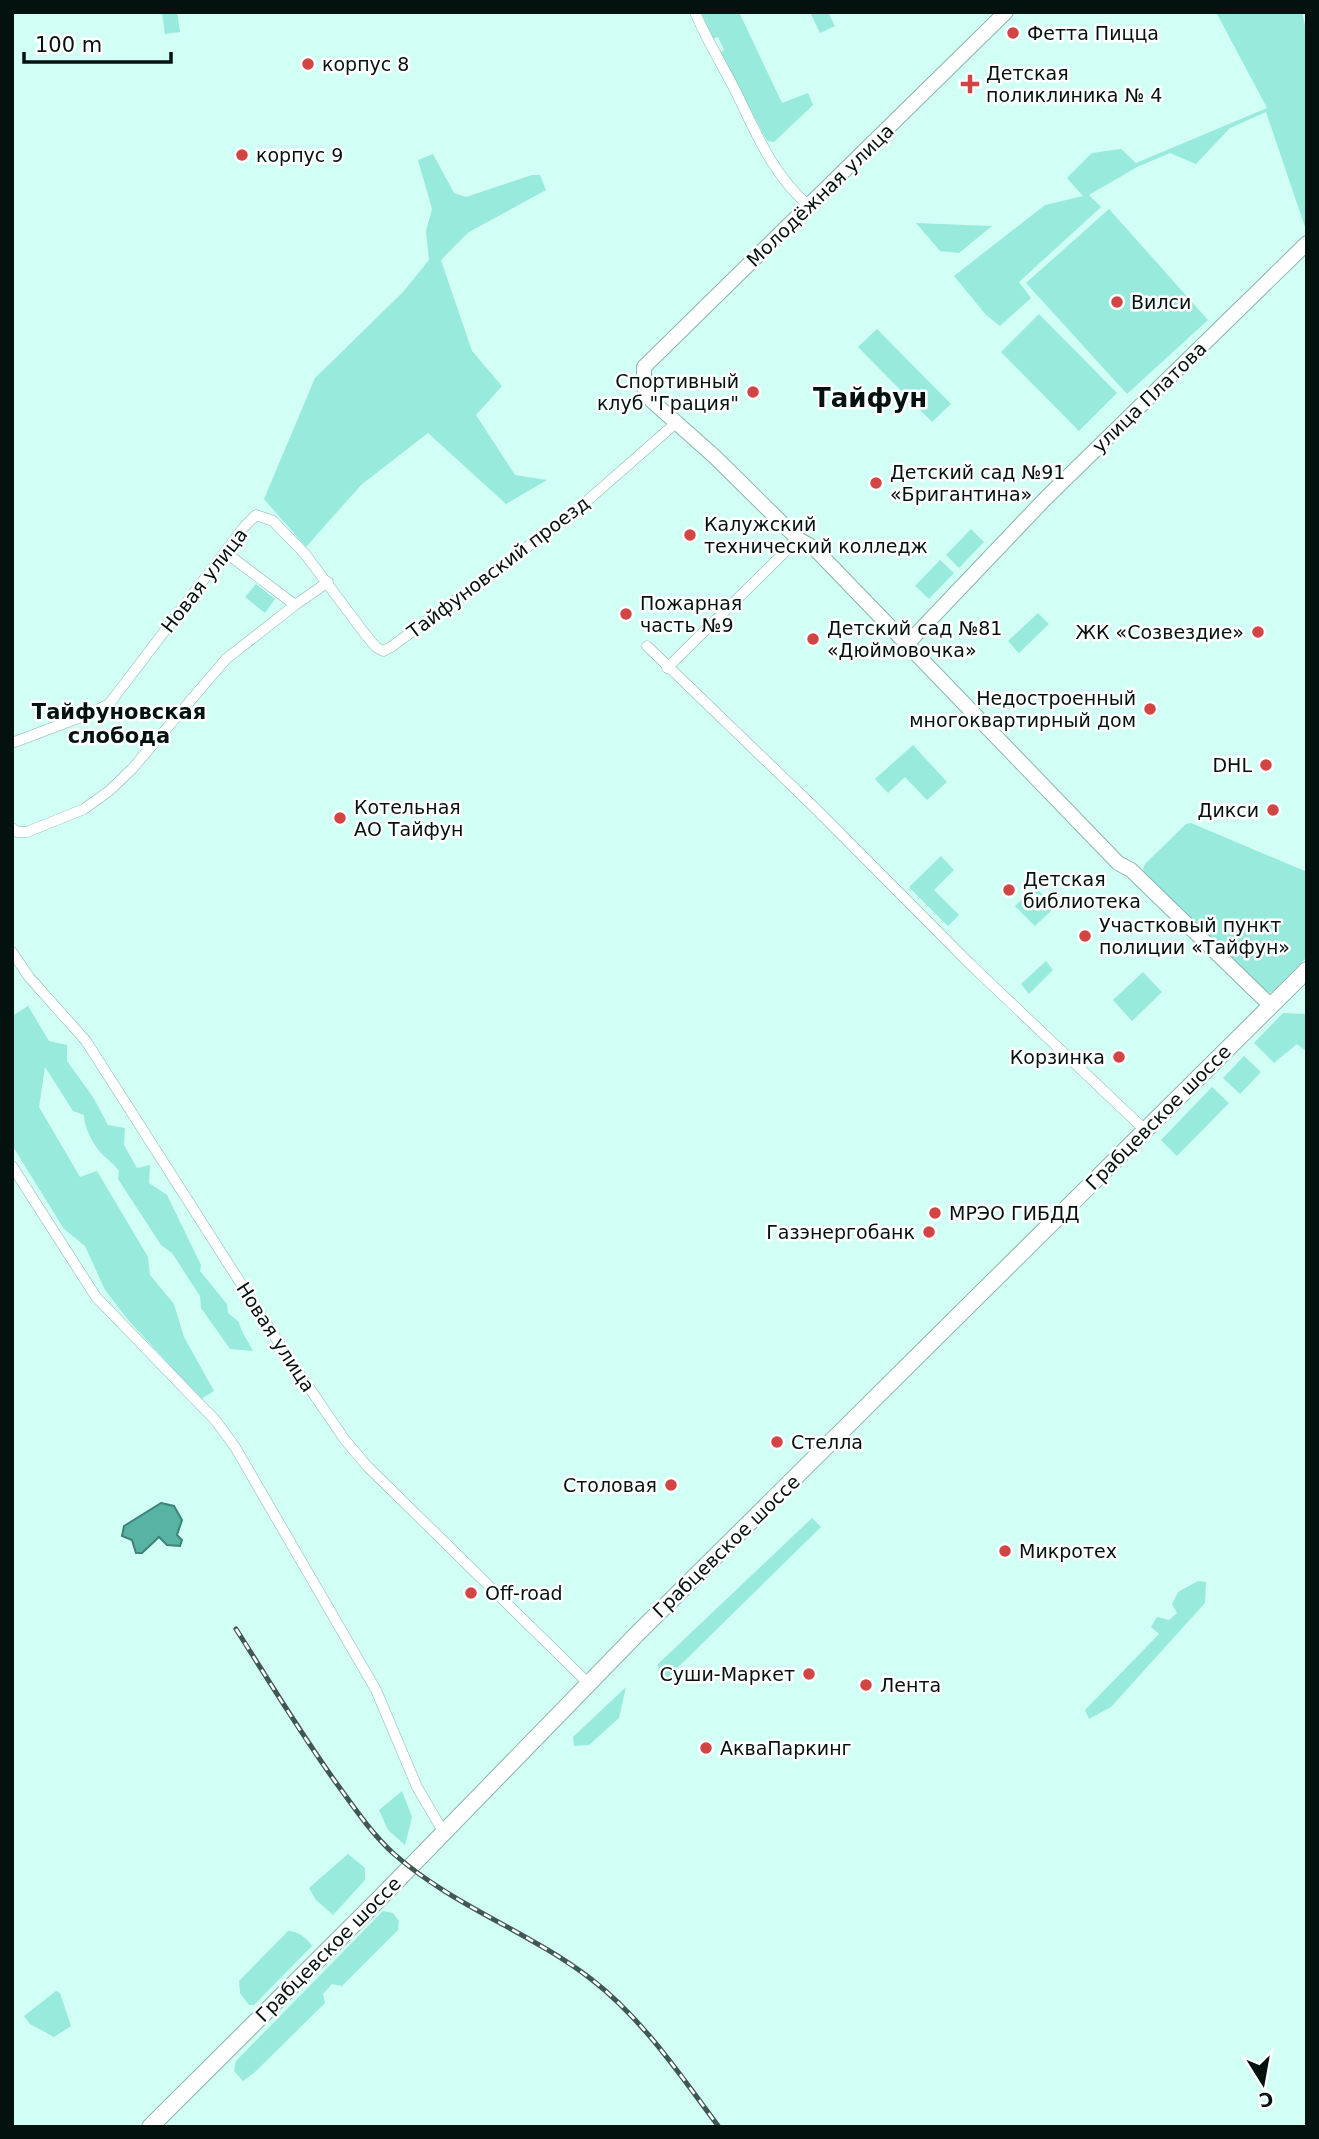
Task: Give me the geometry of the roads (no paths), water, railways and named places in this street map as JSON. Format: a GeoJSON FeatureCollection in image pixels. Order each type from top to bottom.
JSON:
{"type":"FeatureCollection","features":[{"type":"Feature","properties":{"kind":"main road","name":"Грабцевское шоссе"},"geometry":{"type":"LineString","coordinates":[[150,2127],[589,1684],[1307,970]]}},
{"type":"Feature","properties":{"kind":"street"},"geometry":{"type":"LineString","coordinates":[[695,12],[708,43],[738,95],[771,163],[793,192],[809,206]]}},
{"type":"Feature","properties":{"kind":"street","name":"Молодёжная улица"},"geometry":{"type":"LineString","coordinates":[[677,422],[653,401],[644,388],[644,367],[1006,12]]}},
{"type":"Feature","properties":{"kind":"street","name":"улица Платова"},"geometry":{"type":"LineString","coordinates":[[907,644],[1045,499],[1307,243]]}},
{"type":"Feature","properties":{"kind":"street"},"geometry":{"type":"LineString","coordinates":[[677,422],[798,539],[814,548],[1118,863],[1130,870],[1270,1005]]}},
{"type":"Feature","properties":{"kind":"street","name":"Тайфуновский проезд"},"geometry":{"type":"LineString","coordinates":[[328,582],[376,647],[383,651],[576,512],[677,422]]}},
{"type":"Feature","properties":{"kind":"street","name":"Новая улица"},"geometry":{"type":"LineString","coordinates":[[12,743],[89,715],[109,704],[256,515],[273,521],[328,582]]}},
{"type":"Feature","properties":{"kind":"street"},"geometry":{"type":"LineString","coordinates":[[667,668],[798,539]]}},
{"type":"Feature","properties":{"kind":"street"},"geometry":{"type":"LineString","coordinates":[[225,552],[295,604]]}},
{"type":"Feature","properties":{"kind":"street"},"geometry":{"type":"LineString","coordinates":[[12,828],[17,832],[27,832],[84,809],[109,790],[132,769],[226,659],[295,604],[328,582]]}},
{"type":"Feature","properties":{"kind":"street"},"geometry":{"type":"LineString","coordinates":[[647,646],[816,809],[970,964],[1145,1130]]}},
{"type":"Feature","properties":{"kind":"street","name":"Новая улица"},"geometry":{"type":"LineString","coordinates":[[12,952],[29,977],[86,1041],[284,1351],[345,1440],[367,1466],[589,1684]]}},
{"type":"Feature","properties":{"kind":"street"},"geometry":{"type":"LineString","coordinates":[[12,1166],[96,1297],[216,1421],[235,1447],[376,1690],[417,1787],[443,1833]]}},
{"type":"Feature","properties":{"kind":"railway"},"geometry":{"type":"LineString","coordinates":[[236,1629],[324,1765],[364,1821],[386,1846],[441,1889],[567,1962],[610,1995],[660,2048],[719,2127]]}},
{"type":"Feature","properties":{"kind":"place","name":"Фетта Пицца"},"geometry":{"type":"Point","coordinates":[1013,33]}},
{"type":"Feature","properties":{"kind":"place","name":"корпус 8"},"geometry":{"type":"Point","coordinates":[308,64]}},
{"type":"Feature","properties":{"kind":"place","name":"Детская поликлиника № 4"},"geometry":{"type":"Point","coordinates":[970,84]}},
{"type":"Feature","properties":{"kind":"place","name":"корпус 9"},"geometry":{"type":"Point","coordinates":[242,155]}},
{"type":"Feature","properties":{"kind":"place","name":"Вилси"},"geometry":{"type":"Point","coordinates":[1117,302]}},
{"type":"Feature","properties":{"kind":"place","name":"Спортивный клуб \"Грация\""},"geometry":{"type":"Point","coordinates":[753,392]}},
{"type":"Feature","properties":{"kind":"place","name":"Детский сад №91 «Бригантина»"},"geometry":{"type":"Point","coordinates":[876,483]}},
{"type":"Feature","properties":{"kind":"place","name":"Калужский технический колледж"},"geometry":{"type":"Point","coordinates":[690,535]}},
{"type":"Feature","properties":{"kind":"place","name":"Пожарная часть №9"},"geometry":{"type":"Point","coordinates":[626,614]}},
{"type":"Feature","properties":{"kind":"place","name":"ЖК «Созвездие»"},"geometry":{"type":"Point","coordinates":[1258,632]}},
{"type":"Feature","properties":{"kind":"place","name":"Детский сад №81 «Дюймовочка»"},"geometry":{"type":"Point","coordinates":[813,639]}},
{"type":"Feature","properties":{"kind":"place","name":"Недостроенный многоквартирный дом"},"geometry":{"type":"Point","coordinates":[1150,709]}},
{"type":"Feature","properties":{"kind":"place","name":"DHL"},"geometry":{"type":"Point","coordinates":[1266,765]}},
{"type":"Feature","properties":{"kind":"place","name":"Дикси"},"geometry":{"type":"Point","coordinates":[1273,810]}},
{"type":"Feature","properties":{"kind":"place","name":"Котельная АО Тайфун"},"geometry":{"type":"Point","coordinates":[340,818]}},
{"type":"Feature","properties":{"kind":"place","name":"Детская библиотека"},"geometry":{"type":"Point","coordinates":[1009,890]}},
{"type":"Feature","properties":{"kind":"place","name":"Участковый пункт полиции «Тайфун»"},"geometry":{"type":"Point","coordinates":[1085,936]}},
{"type":"Feature","properties":{"kind":"place","name":"Корзинка"},"geometry":{"type":"Point","coordinates":[1119,1057]}},
{"type":"Feature","properties":{"kind":"place","name":"МРЭО ГИБДД"},"geometry":{"type":"Point","coordinates":[935,1213]}},
{"type":"Feature","properties":{"kind":"place","name":"Газэнергобанк"},"geometry":{"type":"Point","coordinates":[929,1232]}},
{"type":"Feature","properties":{"kind":"place","name":"Стелла"},"geometry":{"type":"Point","coordinates":[777,1442]}},
{"type":"Feature","properties":{"kind":"place","name":"Столовая"},"geometry":{"type":"Point","coordinates":[671,1485]}},
{"type":"Feature","properties":{"kind":"place","name":"Микротех"},"geometry":{"type":"Point","coordinates":[1005,1551]}},
{"type":"Feature","properties":{"kind":"place","name":"Off-road"},"geometry":{"type":"Point","coordinates":[471,1593]}},
{"type":"Feature","properties":{"kind":"place","name":"Суши-Маркет"},"geometry":{"type":"Point","coordinates":[809,1674]}},
{"type":"Feature","properties":{"kind":"place","name":"Лента"},"geometry":{"type":"Point","coordinates":[866,1685]}},
{"type":"Feature","properties":{"kind":"place","name":"АкваПаркинг"},"geometry":{"type":"Point","coordinates":[706,1748]}},
{"type":"Feature","properties":{"kind":"district","name":"Тайфун"},"geometry":{"type":"Point","coordinates":[870,398]}},
{"type":"Feature","properties":{"kind":"district","name":"Тайфуновская слобода"},"geometry":{"type":"Point","coordinates":[119,724]}}]}
